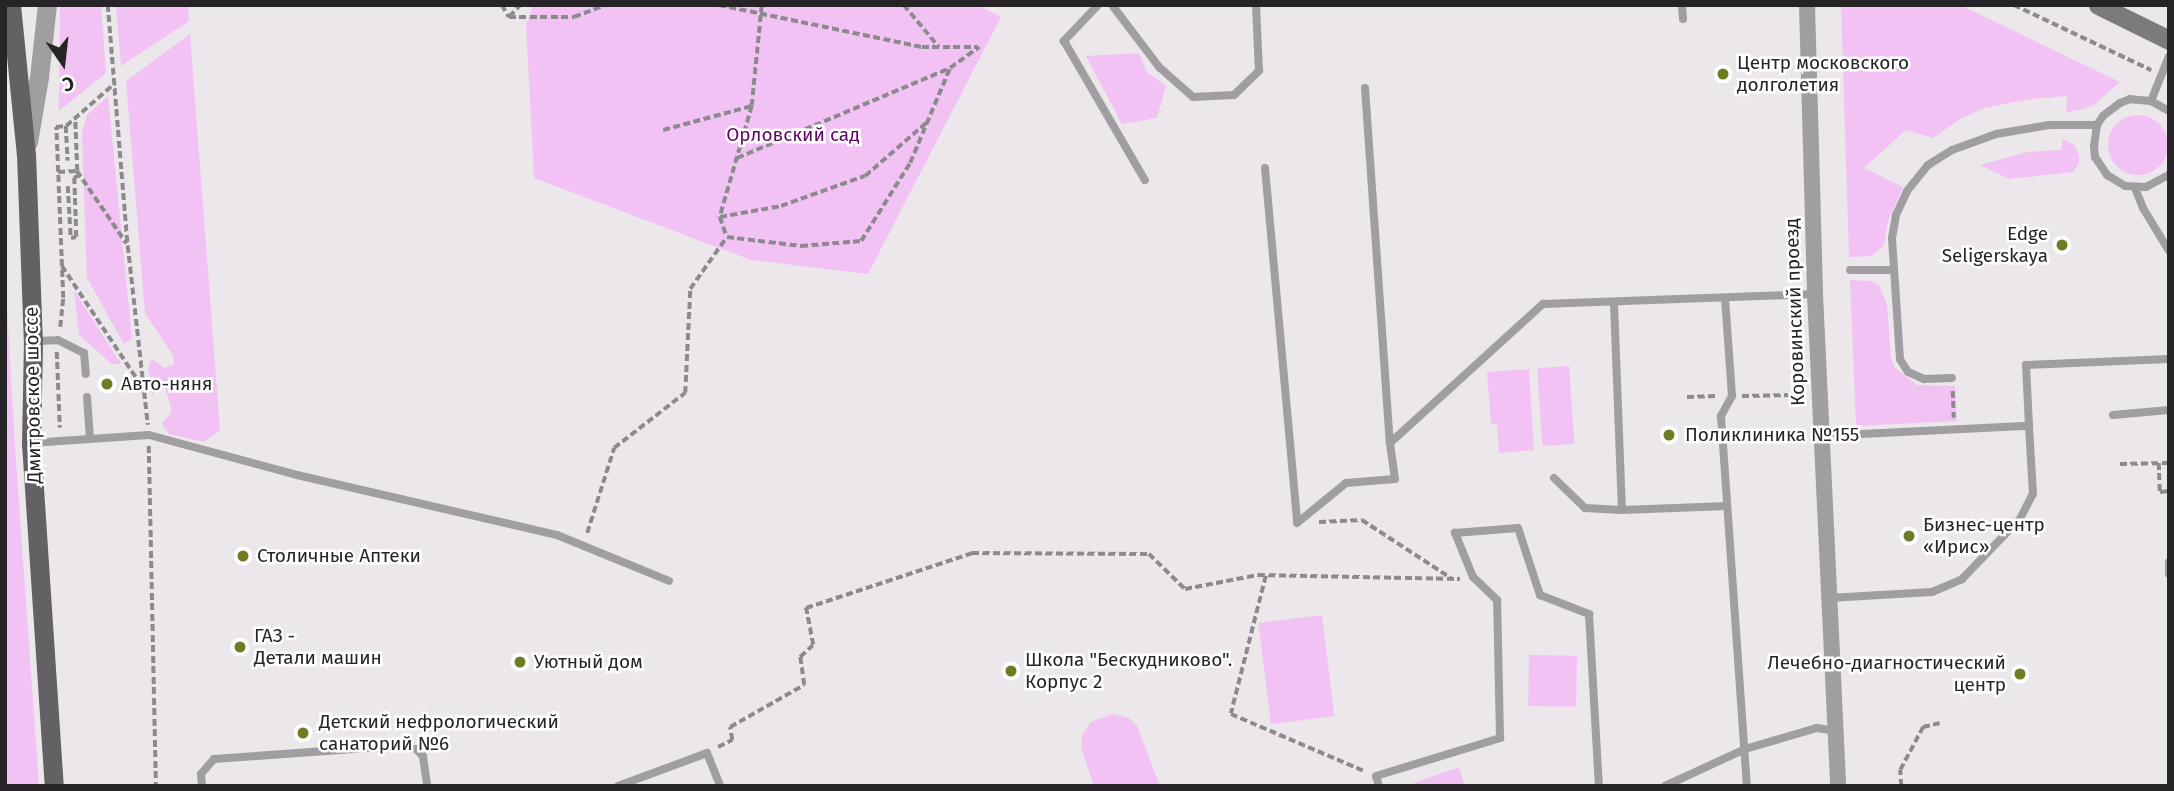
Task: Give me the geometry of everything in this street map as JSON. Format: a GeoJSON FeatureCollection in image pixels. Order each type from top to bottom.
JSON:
{"type":"FeatureCollection","features":[{"type":"Feature","properties":{"kind":"main road","name":"Дмитровское шоссе"},"geometry":{"type":"LineString","coordinates":[[11,5],[26,154],[33,341],[31,443],[54,786]]}},
{"type":"Feature","properties":{"kind":"main road"},"geometry":{"type":"LineString","coordinates":[[2104,7],[2169,40]]}},
{"type":"Feature","properties":{"kind":"street"},"geometry":{"type":"LineString","coordinates":[[26,154],[39,77],[47,5]]}},
{"type":"Feature","properties":{"kind":"street","name":"Коровинский проезд"},"geometry":{"type":"LineString","coordinates":[[1807,5],[1815,294],[1838,786]]}},
{"type":"Feature","properties":{"kind":"lane"},"geometry":{"type":"LineString","coordinates":[[1098,5],[1063,41],[1145,180]]}},
{"type":"Feature","properties":{"kind":"lane"},"geometry":{"type":"LineString","coordinates":[[1112,5],[1159,67],[1193,97],[1234,95],[1259,71],[1256,5]]}},
{"type":"Feature","properties":{"kind":"lane"},"geometry":{"type":"LineString","coordinates":[[1682,5],[1683,19]]}},
{"type":"Feature","properties":{"kind":"lane"},"geometry":{"type":"LineString","coordinates":[[2151,101],[2169,56]]}},
{"type":"Feature","properties":{"kind":"lane"},"geometry":{"type":"LineString","coordinates":[[1297,523],[1346,483],[1395,479],[1390,443],[1365,88]]}},
{"type":"Feature","properties":{"kind":"lane"},"geometry":{"type":"LineString","coordinates":[[2169,111],[2151,101],[2130,99],[2120,103],[2110,108],[2097,125],[2094,146],[2100,166],[2115,181],[2136,187],[2156,184],[2169,175]]}},
{"type":"Feature","properties":{"kind":"lane"},"geometry":{"type":"LineString","coordinates":[[1952,378],[1924,379],[1908,372],[1900,359],[1892,238],[1896,215],[1907,191],[1928,165],[1952,150],[1996,134],[2049,125],[2097,125]]}},
{"type":"Feature","properties":{"kind":"lane"},"geometry":{"type":"LineString","coordinates":[[1265,168],[1297,523]]}},
{"type":"Feature","properties":{"kind":"lane"},"geometry":{"type":"LineString","coordinates":[[2136,187],[2143,208],[2169,251]]}},
{"type":"Feature","properties":{"kind":"lane"},"geometry":{"type":"LineString","coordinates":[[1850,270],[1894,270]]}},
{"type":"Feature","properties":{"kind":"lane"},"geometry":{"type":"LineString","coordinates":[[1390,443],[1543,304],[1815,294]]}},
{"type":"Feature","properties":{"kind":"lane"},"geometry":{"type":"LineString","coordinates":[[1725,298],[1732,396],[1721,416],[1747,786]]}},
{"type":"Feature","properties":{"kind":"lane"},"geometry":{"type":"LineString","coordinates":[[1614,303],[1622,510]]}},
{"type":"Feature","properties":{"kind":"lane"},"geometry":{"type":"LineString","coordinates":[[33,341],[58,340],[84,353],[86,374]]}},
{"type":"Feature","properties":{"kind":"lane"},"geometry":{"type":"LineString","coordinates":[[1829,598],[1932,592],[1962,579],[2020,519],[2033,494],[2026,365],[2169,359]]}},
{"type":"Feature","properties":{"kind":"lane"},"geometry":{"type":"LineString","coordinates":[[87,397],[90,439]]}},
{"type":"Feature","properties":{"kind":"lane"},"geometry":{"type":"LineString","coordinates":[[2113,415],[2169,410]]}},
{"type":"Feature","properties":{"kind":"lane"},"geometry":{"type":"LineString","coordinates":[[1821,436],[2029,426]]}},
{"type":"Feature","properties":{"kind":"lane"},"geometry":{"type":"LineString","coordinates":[[31,443],[149,435],[298,475],[539,530],[584,545],[669,582]]}},
{"type":"Feature","properties":{"kind":"lane"},"geometry":{"type":"LineString","coordinates":[[1554,478],[1585,508],[1622,510],[1727,506]]}},
{"type":"Feature","properties":{"kind":"lane"},"geometry":{"type":"LineString","coordinates":[[1379,786],[1376,776],[1500,738],[1497,600],[1473,577],[1455,533],[1518,528],[1540,595],[1589,614],[1599,786]]}},
{"type":"Feature","properties":{"kind":"lane"},"geometry":{"type":"LineString","coordinates":[[2169,562],[2169,574]]}},
{"type":"Feature","properties":{"kind":"lane"},"geometry":{"type":"LineString","coordinates":[[1665,786],[1745,750],[1817,728],[1835,731]]}},
{"type":"Feature","properties":{"kind":"lane"},"geometry":{"type":"LineString","coordinates":[[202,786],[201,774],[214,759],[396,746],[416,749],[423,756],[427,786]]}},
{"type":"Feature","properties":{"kind":"lane"},"geometry":{"type":"LineString","coordinates":[[618,786],[706,753],[720,786]]}},
{"type":"Feature","properties":{"kind":"path"},"geometry":{"type":"LineString","coordinates":[[108,5],[128,246],[149,435],[156,786]]}},
{"type":"Feature","properties":{"kind":"path"},"geometry":{"type":"LineString","coordinates":[[502,5],[509,18]]}},
{"type":"Feature","properties":{"kind":"path"},"geometry":{"type":"LineString","coordinates":[[509,18],[520,5]]}},
{"type":"Feature","properties":{"kind":"path"},"geometry":{"type":"LineString","coordinates":[[509,18],[574,17],[606,5]]}},
{"type":"Feature","properties":{"kind":"path"},"geometry":{"type":"LineString","coordinates":[[719,5],[922,47],[979,47],[950,68],[735,159]]}},
{"type":"Feature","properties":{"kind":"path"},"geometry":{"type":"LineString","coordinates":[[727,237],[720,218],[752,106],[762,5]]}},
{"type":"Feature","properties":{"kind":"path"},"geometry":{"type":"LineString","coordinates":[[904,5],[939,47]]}},
{"type":"Feature","properties":{"kind":"path"},"geometry":{"type":"LineString","coordinates":[[2014,5],[2161,74]]}},
{"type":"Feature","properties":{"kind":"path"},"geometry":{"type":"LineString","coordinates":[[727,237],[801,246],[862,241],[910,163],[950,68]]}},
{"type":"Feature","properties":{"kind":"path"},"geometry":{"type":"LineString","coordinates":[[114,83],[66,127],[56,127],[61,264],[145,392]]}},
{"type":"Feature","properties":{"kind":"path"},"geometry":{"type":"LineString","coordinates":[[1736,89],[1787,88]]}},
{"type":"Feature","properties":{"kind":"path"},"geometry":{"type":"LineString","coordinates":[[663,130],[752,106]]}},
{"type":"Feature","properties":{"kind":"path"},"geometry":{"type":"LineString","coordinates":[[75,119],[78,173],[128,246]]}},
{"type":"Feature","properties":{"kind":"path"},"geometry":{"type":"LineString","coordinates":[[720,218],[782,205],[865,176],[928,121]]}},
{"type":"Feature","properties":{"kind":"path"},"geometry":{"type":"LineString","coordinates":[[66,127],[68,161]]}},
{"type":"Feature","properties":{"kind":"path"},"geometry":{"type":"LineString","coordinates":[[57,172],[78,173]]}},
{"type":"Feature","properties":{"kind":"path"},"geometry":{"type":"LineString","coordinates":[[68,186],[71,238],[76,237],[74,178],[78,173]]}},
{"type":"Feature","properties":{"kind":"path"},"geometry":{"type":"LineString","coordinates":[[584,545],[614,448],[685,393],[690,289],[727,237]]}},
{"type":"Feature","properties":{"kind":"path"},"geometry":{"type":"LineString","coordinates":[[1952,378],[1954,429]]}},
{"type":"Feature","properties":{"kind":"path"},"geometry":{"type":"LineString","coordinates":[[2159,463],[2160,492],[2169,491]]}},
{"type":"Feature","properties":{"kind":"path"},"geometry":{"type":"LineString","coordinates":[[2120,464],[2169,463]]}},
{"type":"Feature","properties":{"kind":"path"},"geometry":{"type":"LineString","coordinates":[[1297,523],[1362,520],[1453,579]]}},
{"type":"Feature","properties":{"kind":"path"},"geometry":{"type":"LineString","coordinates":[[706,753],[732,740],[730,727],[804,685],[800,657],[813,645],[806,607],[972,553],[1149,554],[1185,589],[1266,576],[1473,577]]}},
{"type":"Feature","properties":{"kind":"path"},"geometry":{"type":"LineString","coordinates":[[1266,576],[1231,714],[1376,776]]}},
{"type":"Feature","properties":{"kind":"path"},"geometry":{"type":"LineString","coordinates":[[1901,786],[1900,770],[1923,727],[1940,723]]}},
{"type":"Feature","properties":{"kind":"green space"},"geometry":{"type":"Polygon","coordinates":[[[60,5],[101,5],[106,73],[59,111],[60,5]]]}},
{"type":"Feature","properties":{"kind":"green space"},"geometry":{"type":"Polygon","coordinates":[[[116,5],[188,5],[189,21],[121,66],[116,5]]]}},
{"type":"Feature","properties":{"kind":"green space","name":"Орловский сад"},"geometry":{"type":"Polygon","coordinates":[[[533,5],[977,5],[1001,17],[868,274],[751,260],[534,178],[526,25],[533,5]]]}},
{"type":"Feature","properties":{"kind":"green space"},"geometry":{"type":"Polygon","coordinates":[[[1841,5],[1960,5],[2120,82],[2094,105],[2080,110],[2066,112],[2067,96],[2031,99],[1984,108],[1960,119],[1933,138],[1906,130],[1864,168],[1903,187],[1888,221],[1884,245],[1872,256],[1849,257],[1841,5]]]}},
{"type":"Feature","properties":{"kind":"green space"},"geometry":{"type":"Polygon","coordinates":[[[190,34],[220,430],[204,442],[169,434],[162,424],[172,411],[165,387],[152,394],[148,368],[152,359],[164,368],[174,365],[173,355],[145,313],[126,81],[190,34]]]}},
{"type":"Feature","properties":{"kind":"green space"},"geometry":{"type":"Polygon","coordinates":[[[1139,53],[1147,72],[1166,86],[1157,118],[1122,124],[1086,56],[1139,53]]]}},
{"type":"Feature","properties":{"kind":"green space"},"geometry":{"type":"Polygon","coordinates":[[[108,96],[132,339],[124,344],[87,278],[82,133],[87,115],[108,96]]]}},
{"type":"Feature","properties":{"kind":"green space"},"geometry":{"type":"Polygon","coordinates":[[[2132,115],[2144,115],[2163,128],[2168,145],[2166,157],[2155,170],[2144,175],[2132,175],[2113,162],[2108,151],[2108,139],[2121,120],[2132,115]]]}},
{"type":"Feature","properties":{"kind":"green space"},"geometry":{"type":"Polygon","coordinates":[[[2063,139],[2074,145],[2079,154],[2079,163],[2073,172],[2009,179],[1980,165],[2028,152],[2061,150],[2063,139]]]}},
{"type":"Feature","properties":{"kind":"green space"},"geometry":{"type":"Polygon","coordinates":[[[5,273],[15,447],[39,786],[5,786],[5,273]]]}},
{"type":"Feature","properties":{"kind":"green space"},"geometry":{"type":"Polygon","coordinates":[[[1850,280],[1871,281],[1879,285],[1887,305],[1891,359],[1895,368],[1917,385],[1955,386],[1957,421],[1856,426],[1850,280]]]}},
{"type":"Feature","properties":{"kind":"green space"},"geometry":{"type":"Polygon","coordinates":[[[74,290],[121,364],[112,364],[79,335],[74,290]]]}},
{"type":"Feature","properties":{"kind":"green space"},"geometry":{"type":"Polygon","coordinates":[[[1569,366],[1574,444],[1543,446],[1537,368],[1569,366]]]}},
{"type":"Feature","properties":{"kind":"green space"},"geometry":{"type":"Polygon","coordinates":[[[1529,369],[1534,450],[1499,453],[1497,424],[1491,424],[1487,372],[1529,369]]]}},
{"type":"Feature","properties":{"kind":"green space"},"geometry":{"type":"Polygon","coordinates":[[[1322,615],[1334,716],[1271,724],[1258,623],[1322,615]]]}},
{"type":"Feature","properties":{"kind":"green space"},"geometry":{"type":"Polygon","coordinates":[[[1529,655],[1577,656],[1576,707],[1528,706],[1529,655]]]}},
{"type":"Feature","properties":{"kind":"green space"},"geometry":{"type":"Polygon","coordinates":[[[1112,714],[1129,718],[1137,726],[1160,786],[1094,786],[1081,748],[1082,736],[1091,722],[1112,714]]]}},
{"type":"Feature","properties":{"kind":"green space"},"geometry":{"type":"Polygon","coordinates":[[[1459,767],[1465,786],[1409,786],[1409,785],[1459,767]]]}},
{"type":"Feature","properties":{"kind":"place","name":"Центр московского долголетия"},"geometry":{"type":"Point","coordinates":[1723,74]}},
{"type":"Feature","properties":{"kind":"place","name":"Edge Seligerskaya"},"geometry":{"type":"Point","coordinates":[2062,245]}},
{"type":"Feature","properties":{"kind":"place","name":"Авто-няня"},"geometry":{"type":"Point","coordinates":[107,384]}},
{"type":"Feature","properties":{"kind":"place","name":"Поликлиника №155"},"geometry":{"type":"Point","coordinates":[1669,435]}},
{"type":"Feature","properties":{"kind":"place","name":"Бизнес-центр «Ирис»"},"geometry":{"type":"Point","coordinates":[1909,536]}},
{"type":"Feature","properties":{"kind":"place","name":"Столичные Аптеки"},"geometry":{"type":"Point","coordinates":[243,556]}},
{"type":"Feature","properties":{"kind":"place","name":"ГАЗ - Детали машин"},"geometry":{"type":"Point","coordinates":[240,647]}},
{"type":"Feature","properties":{"kind":"place","name":"Уютный дом"},"geometry":{"type":"Point","coordinates":[520,662]}},
{"type":"Feature","properties":{"kind":"place","name":"Школа \"Бескудниково\". Корпус 2"},"geometry":{"type":"Point","coordinates":[1011,671]}},
{"type":"Feature","properties":{"kind":"place","name":"Лечебно-диагностический центр"},"geometry":{"type":"Point","coordinates":[2020,674]}},
{"type":"Feature","properties":{"kind":"place","name":"Детский нефрологический санаторий №6"},"geometry":{"type":"Point","coordinates":[303,733]}}]}
